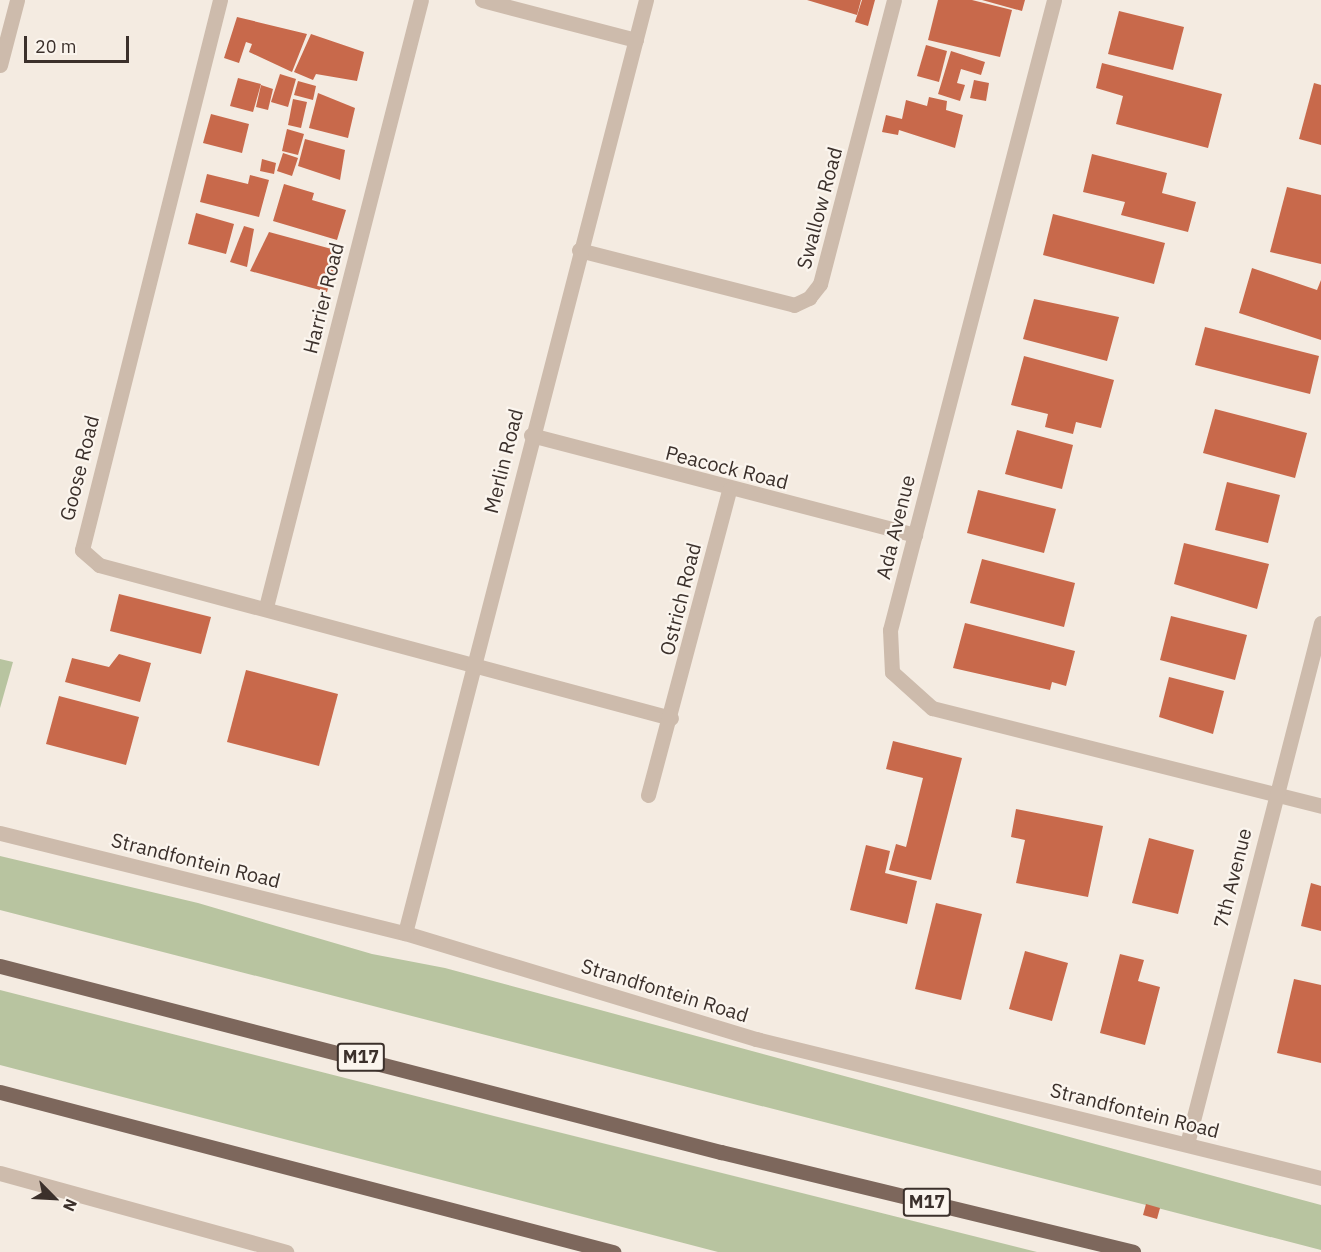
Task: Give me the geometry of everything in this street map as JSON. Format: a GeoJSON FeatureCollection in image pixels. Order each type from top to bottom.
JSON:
{"type":"FeatureCollection","features":[{"type":"Feature","properties":{"kind":"main road","name":"M17"},"geometry":{"type":"LineString","coordinates":[[0,966],[720,1152],[1132,1252]]}},
{"type":"Feature","properties":{"kind":"main road"},"geometry":{"type":"LineString","coordinates":[[0,1092],[614,1252]]}},
{"type":"Feature","properties":{"kind":"street"},"geometry":{"type":"LineString","coordinates":[[0,65],[16,0]]}},
{"type":"Feature","properties":{"kind":"street","name":"Goose Road"},"geometry":{"type":"LineString","coordinates":[[220,0],[82,550],[99,564],[474,662]]}},
{"type":"Feature","properties":{"kind":"street","name":"Harrier Road"},"geometry":{"type":"LineString","coordinates":[[266,607],[421,0]]}},
{"type":"Feature","properties":{"kind":"street"},"geometry":{"type":"LineString","coordinates":[[482,0],[636,40]]}},
{"type":"Feature","properties":{"kind":"street","name":"Merlin Road"},"geometry":{"type":"LineString","coordinates":[[405,933],[531,435],[646,0]]}},
{"type":"Feature","properties":{"kind":"street","name":"Swallow Road"},"geometry":{"type":"LineString","coordinates":[[579,250],[794,305],[809,298],[820,284],[894,0]]}},
{"type":"Feature","properties":{"kind":"street","name":"Ada Avenue"},"geometry":{"type":"LineString","coordinates":[[1054,0],[890,630],[892,672],[932,708],[1321,806]]}},
{"type":"Feature","properties":{"kind":"street","name":"Peacock Road"},"geometry":{"type":"LineString","coordinates":[[531,435],[729,490],[915,535]]}},
{"type":"Feature","properties":{"kind":"street","name":"Ostrich Road"},"geometry":{"type":"LineString","coordinates":[[648,795],[671,718],[729,490]]}},
{"type":"Feature","properties":{"kind":"street","name":"7th Avenue"},"geometry":{"type":"LineString","coordinates":[[1187,1144],[1275,794],[1321,623]]}},
{"type":"Feature","properties":{"kind":"street"},"geometry":{"type":"LineString","coordinates":[[474,662],[671,718]]}},
{"type":"Feature","properties":{"kind":"street","name":"Strandfontein Road"},"geometry":{"type":"LineString","coordinates":[[0,833],[405,933],[756,1039],[1321,1178]]}},
{"type":"Feature","properties":{"kind":"street"},"geometry":{"type":"LineString","coordinates":[[0,1173],[286,1252]]}},
{"type":"Feature","properties":{"kind":"green space"},"geometry":{"type":"Polygon","coordinates":[[[0,659],[13,662],[0,708],[0,659]]]}},
{"type":"Feature","properties":{"kind":"green space"},"geometry":{"type":"Polygon","coordinates":[[[0,856],[198,903],[372,954],[445,968],[1321,1205],[1321,1250],[0,910],[0,856]]]}},
{"type":"Feature","properties":{"kind":"green space"},"geometry":{"type":"Polygon","coordinates":[[[0,990],[1037,1252],[718,1252],[0,1065],[0,990]]]}},
{"type":"Feature","properties":{"kind":"building"},"geometry":{"type":"Polygon","coordinates":[[[807,0],[861,0],[857,15],[807,0]]]}},
{"type":"Feature","properties":{"kind":"building"},"geometry":{"type":"Polygon","coordinates":[[[862,0],[875,0],[868,26],[855,22],[862,0]]]}},
{"type":"Feature","properties":{"kind":"building"},"geometry":{"type":"Polygon","coordinates":[[[938,0],[972,0],[1012,10],[1000,57],[928,40],[938,0]]]}},
{"type":"Feature","properties":{"kind":"building"},"geometry":{"type":"Polygon","coordinates":[[[982,0],[1025,0],[1022,11],[982,0]]]}},
{"type":"Feature","properties":{"kind":"building"},"geometry":{"type":"Polygon","coordinates":[[[1119,11],[1184,27],[1173,70],[1108,54],[1119,11]]]}},
{"type":"Feature","properties":{"kind":"building"},"geometry":{"type":"Polygon","coordinates":[[[237,17],[307,34],[292,72],[249,52],[252,44],[246,42],[239,63],[224,58],[237,17]]]}},
{"type":"Feature","properties":{"kind":"building"},"geometry":{"type":"Polygon","coordinates":[[[311,34],[364,52],[357,81],[316,74],[313,80],[294,72],[311,34]]]}},
{"type":"Feature","properties":{"kind":"building"},"geometry":{"type":"Polygon","coordinates":[[[926,45],[947,51],[939,82],[917,76],[926,45]]]}},
{"type":"Feature","properties":{"kind":"building"},"geometry":{"type":"Polygon","coordinates":[[[951,51],[985,62],[981,75],[961,69],[957,83],[965,85],[960,101],[938,94],[951,51]]]}},
{"type":"Feature","properties":{"kind":"building"},"geometry":{"type":"Polygon","coordinates":[[[1102,63],[1222,94],[1208,148],[1116,124],[1123,96],[1096,88],[1102,63]]]}},
{"type":"Feature","properties":{"kind":"building"},"geometry":{"type":"Polygon","coordinates":[[[280,74],[296,79],[288,107],[271,102],[280,74]]]}},
{"type":"Feature","properties":{"kind":"building"},"geometry":{"type":"Polygon","coordinates":[[[238,78],[261,84],[253,112],[230,106],[238,78]]]}},
{"type":"Feature","properties":{"kind":"building"},"geometry":{"type":"Polygon","coordinates":[[[974,80],[989,83],[986,101],[970,98],[974,80]]]}},
{"type":"Feature","properties":{"kind":"building"},"geometry":{"type":"Polygon","coordinates":[[[298,81],[316,86],[313,100],[294,95],[298,81]]]}},
{"type":"Feature","properties":{"kind":"building"},"geometry":{"type":"Polygon","coordinates":[[[1314,83],[1321,85],[1321,145],[1299,139],[1314,83]]]}},
{"type":"Feature","properties":{"kind":"building"},"geometry":{"type":"Polygon","coordinates":[[[261,85],[273,89],[268,110],[256,107],[261,85]]]}},
{"type":"Feature","properties":{"kind":"building"},"geometry":{"type":"Polygon","coordinates":[[[318,93],[355,108],[348,138],[309,128],[318,93]]]}},
{"type":"Feature","properties":{"kind":"building"},"geometry":{"type":"Polygon","coordinates":[[[929,97],[947,101],[946,110],[963,115],[955,148],[899,130],[898,135],[882,132],[886,115],[902,119],[906,100],[927,106],[929,97]]]}},
{"type":"Feature","properties":{"kind":"building"},"geometry":{"type":"Polygon","coordinates":[[[293,99],[307,102],[301,128],[288,125],[293,99]]]}},
{"type":"Feature","properties":{"kind":"building"},"geometry":{"type":"Polygon","coordinates":[[[211,114],[249,124],[242,153],[203,143],[211,114]]]}},
{"type":"Feature","properties":{"kind":"building"},"geometry":{"type":"Polygon","coordinates":[[[287,129],[304,134],[298,155],[282,151],[287,129]]]}},
{"type":"Feature","properties":{"kind":"building"},"geometry":{"type":"Polygon","coordinates":[[[305,139],[345,150],[340,180],[298,166],[305,139]]]}},
{"type":"Feature","properties":{"kind":"building"},"geometry":{"type":"Polygon","coordinates":[[[283,153],[298,158],[292,176],[277,171],[283,153]]]}},
{"type":"Feature","properties":{"kind":"building"},"geometry":{"type":"Polygon","coordinates":[[[1092,154],[1167,173],[1162,193],[1196,202],[1188,232],[1121,215],[1125,202],[1083,192],[1092,154]]]}},
{"type":"Feature","properties":{"kind":"building"},"geometry":{"type":"Polygon","coordinates":[[[262,159],[276,163],[274,174],[260,171],[262,159]]]}},
{"type":"Feature","properties":{"kind":"building"},"geometry":{"type":"Polygon","coordinates":[[[207,174],[248,184],[250,175],[269,180],[259,217],[200,202],[207,174]]]}},
{"type":"Feature","properties":{"kind":"building"},"geometry":{"type":"Polygon","coordinates":[[[284,184],[314,193],[312,200],[346,210],[337,240],[273,221],[284,184]]]}},
{"type":"Feature","properties":{"kind":"building"},"geometry":{"type":"Polygon","coordinates":[[[1287,187],[1321,195],[1321,264],[1270,252],[1287,187]]]}},
{"type":"Feature","properties":{"kind":"building"},"geometry":{"type":"Polygon","coordinates":[[[196,213],[234,224],[226,254],[188,244],[196,213]]]}},
{"type":"Feature","properties":{"kind":"building"},"geometry":{"type":"Polygon","coordinates":[[[1053,214],[1165,243],[1154,284],[1043,255],[1053,214]]]}},
{"type":"Feature","properties":{"kind":"building"},"geometry":{"type":"Polygon","coordinates":[[[244,226],[254,229],[247,267],[230,262],[244,226]]]}},
{"type":"Feature","properties":{"kind":"building"},"geometry":{"type":"Polygon","coordinates":[[[269,232],[339,251],[327,292],[250,271],[269,232]]]}},
{"type":"Feature","properties":{"kind":"building"},"geometry":{"type":"Polygon","coordinates":[[[1252,268],[1317,290],[1321,280],[1321,340],[1239,313],[1252,268]]]}},
{"type":"Feature","properties":{"kind":"building"},"geometry":{"type":"Polygon","coordinates":[[[1034,299],[1119,317],[1107,361],[1023,339],[1034,299]]]}},
{"type":"Feature","properties":{"kind":"building"},"geometry":{"type":"Polygon","coordinates":[[[1205,327],[1319,356],[1310,394],[1195,365],[1205,327]]]}},
{"type":"Feature","properties":{"kind":"building"},"geometry":{"type":"Polygon","coordinates":[[[1024,356],[1114,380],[1101,428],[1076,422],[1073,434],[1045,427],[1048,414],[1011,405],[1024,356]]]}},
{"type":"Feature","properties":{"kind":"building"},"geometry":{"type":"Polygon","coordinates":[[[1215,409],[1307,433],[1295,478],[1203,453],[1215,409]]]}},
{"type":"Feature","properties":{"kind":"building"},"geometry":{"type":"Polygon","coordinates":[[[1017,430],[1073,445],[1062,489],[1005,474],[1017,430]]]}},
{"type":"Feature","properties":{"kind":"building"},"geometry":{"type":"Polygon","coordinates":[[[1227,482],[1280,495],[1268,543],[1215,530],[1227,482]]]}},
{"type":"Feature","properties":{"kind":"building"},"geometry":{"type":"Polygon","coordinates":[[[978,490],[1056,509],[1044,553],[967,533],[978,490]]]}},
{"type":"Feature","properties":{"kind":"building"},"geometry":{"type":"Polygon","coordinates":[[[1184,543],[1269,564],[1257,609],[1174,584],[1184,543]]]}},
{"type":"Feature","properties":{"kind":"building"},"geometry":{"type":"Polygon","coordinates":[[[982,559],[1075,583],[1064,627],[970,603],[982,559]]]}},
{"type":"Feature","properties":{"kind":"building"},"geometry":{"type":"Polygon","coordinates":[[[119,594],[211,617],[201,654],[110,631],[119,594]]]}},
{"type":"Feature","properties":{"kind":"building"},"geometry":{"type":"Polygon","coordinates":[[[1171,616],[1247,635],[1235,680],[1160,660],[1171,616]]]}},
{"type":"Feature","properties":{"kind":"building"},"geometry":{"type":"Polygon","coordinates":[[[965,623],[1075,651],[1066,686],[1052,682],[1050,690],[953,668],[965,623]]]}},
{"type":"Feature","properties":{"kind":"building"},"geometry":{"type":"Polygon","coordinates":[[[119,654],[151,663],[140,702],[65,682],[72,658],[109,667],[119,654]]]}},
{"type":"Feature","properties":{"kind":"building"},"geometry":{"type":"Polygon","coordinates":[[[246,670],[338,694],[319,766],[227,742],[246,670]]]}},
{"type":"Feature","properties":{"kind":"building"},"geometry":{"type":"Polygon","coordinates":[[[1169,677],[1224,691],[1213,734],[1159,717],[1169,677]]]}},
{"type":"Feature","properties":{"kind":"building"},"geometry":{"type":"Polygon","coordinates":[[[59,696],[139,717],[126,765],[46,744],[59,696]]]}},
{"type":"Feature","properties":{"kind":"building"},"geometry":{"type":"Polygon","coordinates":[[[893,741],[962,758],[931,880],[889,870],[896,844],[906,847],[923,778],[886,769],[893,741]]]}},
{"type":"Feature","properties":{"kind":"building"},"geometry":{"type":"Polygon","coordinates":[[[1016,809],[1103,826],[1088,897],[1016,883],[1025,840],[1011,837],[1016,809]]]}},
{"type":"Feature","properties":{"kind":"building"},"geometry":{"type":"Polygon","coordinates":[[[1149,838],[1194,850],[1178,914],[1132,903],[1149,838]]]}},
{"type":"Feature","properties":{"kind":"building"},"geometry":{"type":"Polygon","coordinates":[[[866,845],[890,851],[885,873],[917,881],[907,924],[850,910],[866,845]]]}},
{"type":"Feature","properties":{"kind":"building"},"geometry":{"type":"Polygon","coordinates":[[[1311,883],[1321,886],[1321,931],[1301,926],[1311,883]]]}},
{"type":"Feature","properties":{"kind":"building"},"geometry":{"type":"Polygon","coordinates":[[[936,903],[982,914],[961,1000],[915,989],[936,903]]]}},
{"type":"Feature","properties":{"kind":"building"},"geometry":{"type":"Polygon","coordinates":[[[1025,951],[1068,963],[1052,1021],[1009,1009],[1025,951]]]}},
{"type":"Feature","properties":{"kind":"building"},"geometry":{"type":"Polygon","coordinates":[[[1120,954],[1144,960],[1138,981],[1160,987],[1145,1045],[1100,1033],[1120,954]]]}},
{"type":"Feature","properties":{"kind":"building"},"geometry":{"type":"Polygon","coordinates":[[[1294,979],[1321,985],[1321,1063],[1277,1053],[1294,979]]]}},
{"type":"Feature","properties":{"kind":"building"},"geometry":{"type":"Polygon","coordinates":[[[1146,1204],[1160,1208],[1157,1219],[1143,1215],[1146,1204]]]}}]}
